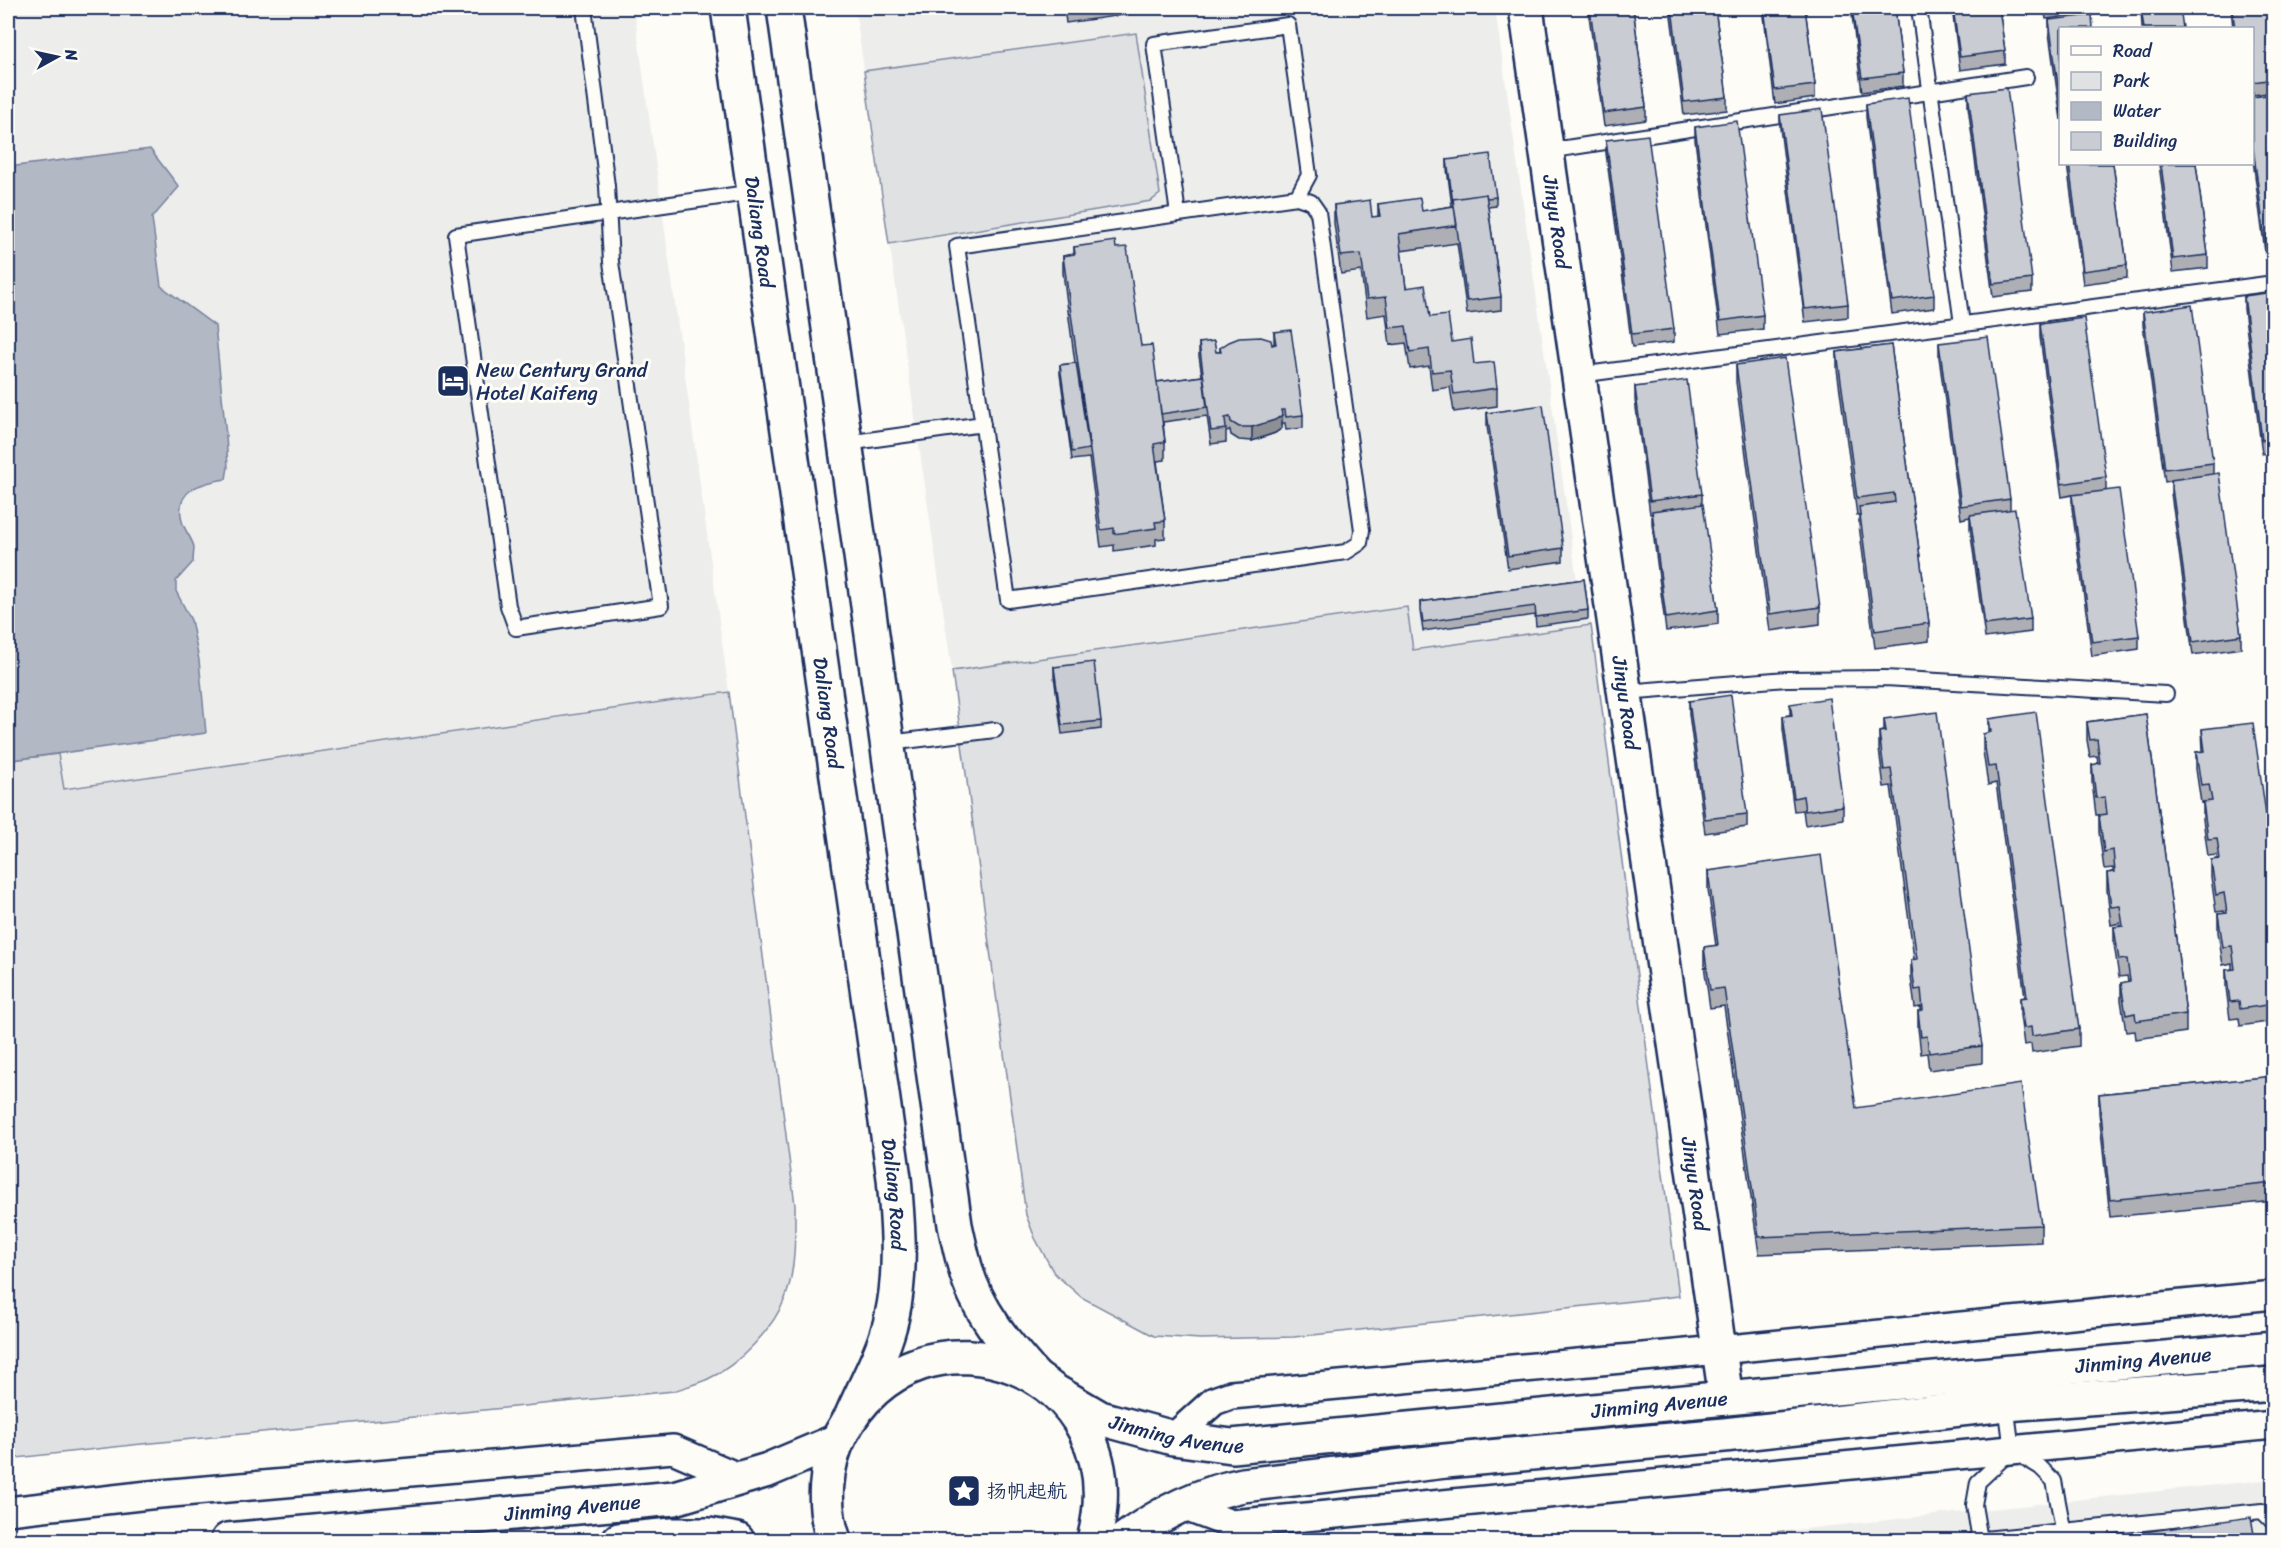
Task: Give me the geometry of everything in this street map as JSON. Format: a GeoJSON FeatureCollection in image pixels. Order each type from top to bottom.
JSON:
{"type":"FeatureCollection","features":[{"type":"Feature","properties":{"kind":"main road","name":"Daliang Road"},"geometry":{"type":"LineString","coordinates":[[728,8],[894,1178],[899,1244],[898,1280],[892,1318],[830,1462],[826,1485],[827,1507],[834,1540]]}},
{"type":"Feature","properties":{"kind":"main road"},"geometry":{"type":"LineString","coordinates":[[784,8],[889,743],[948,1180],[965,1269],[983,1308],[1012,1352],[1070,1408],[1084,1428],[1094,1449],[1100,1472],[1102,1496],[1100,1519],[1094,1540]]}},
{"type":"Feature","properties":{"kind":"main road","name":"Jinyu Road"},"geometry":{"type":"LineString","coordinates":[[1526,8],[1726,1398]]}},
{"type":"Feature","properties":{"kind":"main road","name":"Jinming Avenue"},"geometry":{"type":"LineString","coordinates":[[1045,1384],[1100,1418],[1173,1438],[1232,1446],[2274,1348]]}},
{"type":"Feature","properties":{"kind":"main road"},"geometry":{"type":"LineString","coordinates":[[844,1428],[880,1385],[922,1363],[945,1358],[968,1357],[992,1360],[1015,1367],[1045,1384]]}},
{"type":"Feature","properties":{"kind":"main road","name":"Jinming Avenue"},"geometry":{"type":"LineString","coordinates":[[1124,1540],[1180,1505],[1212,1491],[1243,1485],[1446,1461],[1712,1436],[2006,1404],[2274,1384]]}},
{"type":"Feature","properties":{"kind":"main road","name":"Jinming Avenue"},"geometry":{"type":"LineString","coordinates":[[228,1540],[674,1497],[768,1470],[844,1428]]}},
{"type":"Feature","properties":{"kind":"main road","name":"Jinming Avenue"},"geometry":{"type":"LineString","coordinates":[[619,1540],[672,1535],[709,1535],[737,1540]]}},
{"type":"Feature","properties":{"kind":"street"},"geometry":{"type":"LineString","coordinates":[[1173,1438],[1214,1401],[1231,1395],[2274,1295]]}},
{"type":"Feature","properties":{"kind":"street"},"geometry":{"type":"LineString","coordinates":[[1180,1505],[1231,1524],[2274,1425]]}},
{"type":"Feature","properties":{"kind":"street"},"geometry":{"type":"LineString","coordinates":[[8,1511],[149,1495],[673,1449],[740,1478]]}},
{"type":"Feature","properties":{"kind":"lane"},"geometry":{"type":"LineString","coordinates":[[584,8],[607,186],[609,213],[611,262],[661,606],[516,628],[508,606],[456,235],[609,213],[754,192]]}},
{"type":"Feature","properties":{"kind":"lane"},"geometry":{"type":"LineString","coordinates":[[1919,8],[1962,324]]}},
{"type":"Feature","properties":{"kind":"lane"},"geometry":{"type":"LineString","coordinates":[[1178,214],[1154,44],[1288,25],[1310,175],[1297,197]]}},
{"type":"Feature","properties":{"kind":"lane"},"geometry":{"type":"LineString","coordinates":[[1547,151],[2026,77]]}},
{"type":"Feature","properties":{"kind":"lane"},"geometry":{"type":"LineString","coordinates":[[1297,197],[1311,202],[1318,212],[1362,530],[1360,543],[1346,552],[1008,600],[957,246],[1178,214],[1297,197]]}},
{"type":"Feature","properties":{"kind":"lane"},"geometry":{"type":"LineString","coordinates":[[1579,375],[2274,283]]}},
{"type":"Feature","properties":{"kind":"lane"},"geometry":{"type":"LineString","coordinates":[[847,443],[983,424]]}},
{"type":"Feature","properties":{"kind":"lane"},"geometry":{"type":"LineString","coordinates":[[1625,692],[1787,679],[1885,678],[2166,694]]}},
{"type":"Feature","properties":{"kind":"lane"},"geometry":{"type":"LineString","coordinates":[[889,743],[995,730]]}},
{"type":"Feature","properties":{"kind":"lane"},"geometry":{"type":"LineString","coordinates":[[2006,1404],[2012,1450]]}},
{"type":"Feature","properties":{"kind":"lane"},"geometry":{"type":"LineString","coordinates":[[2012,1450],[2040,1467],[2054,1480],[2064,1536]]}},
{"type":"Feature","properties":{"kind":"lane"},"geometry":{"type":"LineString","coordinates":[[1980,1540],[1974,1505],[1978,1482],[2012,1450]]}},
{"type":"Feature","properties":{"kind":"lane"},"geometry":{"type":"LineString","coordinates":[[1974,1540],[2064,1536],[2262,1511],[2274,1522]]}},
{"type":"Feature","properties":{"kind":"shaded area","name":"New Century Grand Hotel Kaifeng"},"geometry":{"type":"Polygon","coordinates":[[[8,8],[634,8],[729,692],[64,789],[58,754],[206,733],[199,660],[191,620],[176,591],[176,581],[193,561],[194,547],[181,519],[181,502],[189,490],[209,482],[226,479],[215,326],[161,286],[152,218],[179,187],[150,149],[8,167],[8,8]]]}},
{"type":"Feature","properties":{"kind":"shaded area"},"geometry":{"type":"Polygon","coordinates":[[[855,8],[1495,8],[1577,580],[1586,579],[1591,625],[1413,650],[1407,607],[952,671],[855,8]]]}},
{"type":"Feature","properties":{"kind":"shaded area"},"geometry":{"type":"Polygon","coordinates":[[[2273,1479],[2273,1540],[1786,1540],[1784,1531],[2273,1479]]]}},
{"type":"Feature","properties":{"kind":"green space"},"geometry":{"type":"Polygon","coordinates":[[[1136,33],[1160,194],[1151,201],[889,244],[864,71],[1136,33]]]}},
{"type":"Feature","properties":{"kind":"green space"},"geometry":{"type":"Polygon","coordinates":[[[1407,607],[1413,650],[1591,625],[1679,1296],[1294,1337],[1200,1339],[1154,1336],[1081,1297],[1054,1273],[1035,1238],[1026,1215],[952,671],[1407,607]]]}},
{"type":"Feature","properties":{"kind":"green space"},"geometry":{"type":"Polygon","coordinates":[[[729,692],[795,1205],[792,1274],[786,1296],[773,1320],[754,1344],[720,1373],[674,1391],[8,1459],[8,763],[12,760],[58,754],[64,789],[729,692]]]}},
{"type":"Feature","properties":{"kind":"green space"},"geometry":{"type":"Polygon","coordinates":[[[1784,1531],[1786,1540],[1691,1540],[1784,1531]]]}},
{"type":"Feature","properties":{"kind":"water"},"geometry":{"type":"Polygon","coordinates":[[[150,149],[179,187],[152,218],[161,286],[215,326],[226,436],[228,467],[226,479],[199,486],[186,495],[182,502],[183,524],[194,549],[193,562],[176,581],[176,591],[191,620],[199,660],[206,733],[12,760],[8,763],[8,167],[150,149]]]}},
{"type":"Feature","properties":{"kind":"building"},"geometry":{"type":"Polygon","coordinates":[[[1590,8],[1633,8],[1646,107],[1604,113],[1590,8]]]}},
{"type":"Feature","properties":{"kind":"building"},"geometry":{"type":"Polygon","coordinates":[[[1672,8],[1715,8],[1727,97],[1684,102],[1672,8]]]}},
{"type":"Feature","properties":{"kind":"building"},"geometry":{"type":"Polygon","coordinates":[[[1764,8],[1805,8],[1815,85],[1775,90],[1764,8]]]}},
{"type":"Feature","properties":{"kind":"building"},"geometry":{"type":"Polygon","coordinates":[[[1852,8],[1895,8],[1903,73],[1862,78],[1852,8]]]}},
{"type":"Feature","properties":{"kind":"building"},"geometry":{"type":"Polygon","coordinates":[[[1953,8],[1999,8],[2005,51],[1960,57],[1953,8]]]}},
{"type":"Feature","properties":{"kind":"building"},"geometry":{"type":"Polygon","coordinates":[[[2141,8],[2180,8],[2183,27],[2144,27],[2141,8]]]}},
{"type":"Feature","properties":{"kind":"building"},"geometry":{"type":"Polygon","coordinates":[[[2232,8],[2270,8],[2274,32],[2274,79],[2254,82],[2254,27],[2235,27],[2232,8]]]}},
{"type":"Feature","properties":{"kind":"building"},"geometry":{"type":"Polygon","coordinates":[[[2092,15],[2093,27],[2059,27],[2059,92],[2049,20],[2092,15]]]}},
{"type":"Feature","properties":{"kind":"building"},"geometry":{"type":"Polygon","coordinates":[[[2007,88],[2032,279],[1993,284],[1968,93],[2007,88]]]}},
{"type":"Feature","properties":{"kind":"building"},"geometry":{"type":"Polygon","coordinates":[[[2274,94],[2274,246],[2266,247],[2254,155],[2254,97],[2274,94]]]}},
{"type":"Feature","properties":{"kind":"building"},"geometry":{"type":"Polygon","coordinates":[[[1908,98],[1934,295],[1892,301],[1866,104],[1908,98]]]}},
{"type":"Feature","properties":{"kind":"building"},"geometry":{"type":"Polygon","coordinates":[[[1822,109],[1848,304],[1805,309],[1780,115],[1822,109]]]}},
{"type":"Feature","properties":{"kind":"building"},"geometry":{"type":"Polygon","coordinates":[[[1737,121],[1763,315],[1720,321],[1695,127],[1737,121]]]}},
{"type":"Feature","properties":{"kind":"building"},"geometry":{"type":"Polygon","coordinates":[[[1648,135],[1674,329],[1632,334],[1606,140],[1648,135]]]}},
{"type":"Feature","properties":{"kind":"building"},"geometry":{"type":"Polygon","coordinates":[[[1490,154],[1496,197],[1487,198],[1486,194],[1453,199],[1453,203],[1447,160],[1490,154]]]}},
{"type":"Feature","properties":{"kind":"building"},"geometry":{"type":"Polygon","coordinates":[[[2069,165],[2113,165],[2127,265],[2083,271],[2069,165]]]}},
{"type":"Feature","properties":{"kind":"building"},"geometry":{"type":"Polygon","coordinates":[[[2161,165],[2196,165],[2208,255],[2173,259],[2161,165]]]}},
{"type":"Feature","properties":{"kind":"building"},"geometry":{"type":"Polygon","coordinates":[[[1486,194],[1501,297],[1467,301],[1453,199],[1486,194]]]}},
{"type":"Feature","properties":{"kind":"building"},"geometry":{"type":"Polygon","coordinates":[[[1420,198],[1422,211],[1454,206],[1457,225],[1399,234],[1406,288],[1425,285],[1430,317],[1448,315],[1452,342],[1471,339],[1474,364],[1494,362],[1497,388],[1454,394],[1450,370],[1432,372],[1429,349],[1410,352],[1406,326],[1390,328],[1386,297],[1367,299],[1361,254],[1341,256],[1334,205],[1370,200],[1372,217],[1380,216],[1378,204],[1420,198]]]}},
{"type":"Feature","properties":{"kind":"building"},"geometry":{"type":"Polygon","coordinates":[[[1115,241],[1116,248],[1127,247],[1141,346],[1152,345],[1165,442],[1154,444],[1165,521],[1155,522],[1156,528],[1114,534],[1114,528],[1101,530],[1063,256],[1075,254],[1074,247],[1115,241]]]}},
{"type":"Feature","properties":{"kind":"building"},"geometry":{"type":"Polygon","coordinates":[[[2274,292],[2274,439],[2262,440],[2244,296],[2274,292]]]}},
{"type":"Feature","properties":{"kind":"building"},"geometry":{"type":"Polygon","coordinates":[[[2192,305],[2213,463],[2165,469],[2143,312],[2192,305]]]}},
{"type":"Feature","properties":{"kind":"building"},"geometry":{"type":"Polygon","coordinates":[[[2084,318],[2106,477],[2062,484],[2040,324],[2084,318]]]}},
{"type":"Feature","properties":{"kind":"building"},"geometry":{"type":"Polygon","coordinates":[[[1291,330],[1303,415],[1286,417],[1285,410],[1281,410],[1282,415],[1275,420],[1252,427],[1239,427],[1231,422],[1230,417],[1225,418],[1226,429],[1211,431],[1199,343],[1214,341],[1216,352],[1221,352],[1220,348],[1239,338],[1261,337],[1271,340],[1272,345],[1276,344],[1274,332],[1291,330]]]}},
{"type":"Feature","properties":{"kind":"building"},"geometry":{"type":"Polygon","coordinates":[[[1988,337],[2010,499],[1961,506],[1939,343],[1988,337]]]}},
{"type":"Feature","properties":{"kind":"building"},"geometry":{"type":"Polygon","coordinates":[[[1891,345],[1929,623],[1875,631],[1859,507],[1895,502],[1894,493],[1857,498],[1837,352],[1891,345]]]}},
{"type":"Feature","properties":{"kind":"building"},"geometry":{"type":"Polygon","coordinates":[[[1785,358],[1820,607],[1770,614],[1736,365],[1785,358]]]}},
{"type":"Feature","properties":{"kind":"building"},"geometry":{"type":"Polygon","coordinates":[[[1076,363],[1089,449],[1072,452],[1060,365],[1076,363]]]}},
{"type":"Feature","properties":{"kind":"building"},"geometry":{"type":"Polygon","coordinates":[[[1203,376],[1207,407],[1161,414],[1157,382],[1203,376]]]}},
{"type":"Feature","properties":{"kind":"building"},"geometry":{"type":"Polygon","coordinates":[[[1687,380],[1702,494],[1650,501],[1635,387],[1687,380]]]}},
{"type":"Feature","properties":{"kind":"building"},"geometry":{"type":"Polygon","coordinates":[[[1543,405],[1563,548],[1508,556],[1487,413],[1543,405]]]}},
{"type":"Feature","properties":{"kind":"building"},"geometry":{"type":"Polygon","coordinates":[[[2219,473],[2241,635],[2193,642],[2171,480],[2219,473]]]}},
{"type":"Feature","properties":{"kind":"building"},"geometry":{"type":"Polygon","coordinates":[[[2119,489],[2139,636],[2092,642],[2072,495],[2119,489]]]}},
{"type":"Feature","properties":{"kind":"building"},"geometry":{"type":"Polygon","coordinates":[[[1703,504],[1718,610],[1666,618],[1652,511],[1703,504]]]}},
{"type":"Feature","properties":{"kind":"building"},"geometry":{"type":"Polygon","coordinates":[[[2015,509],[2031,619],[1985,625],[1970,515],[2015,509]]]}},
{"type":"Feature","properties":{"kind":"building"},"geometry":{"type":"Polygon","coordinates":[[[1584,579],[1588,610],[1536,617],[1535,606],[1423,622],[1420,602],[1584,579]]]}},
{"type":"Feature","properties":{"kind":"building"},"geometry":{"type":"Polygon","coordinates":[[[1094,662],[1101,721],[1062,725],[1054,667],[1094,662]]]}},
{"type":"Feature","properties":{"kind":"building"},"geometry":{"type":"Polygon","coordinates":[[[1731,695],[1747,814],[1705,819],[1689,701],[1731,695]]]}},
{"type":"Feature","properties":{"kind":"building"},"geometry":{"type":"Polygon","coordinates":[[[1829,698],[1843,806],[1805,811],[1803,796],[1794,798],[1783,716],[1792,715],[1790,704],[1829,698]]]}},
{"type":"Feature","properties":{"kind":"building"},"geometry":{"type":"Polygon","coordinates":[[[1937,712],[1982,1046],[1929,1053],[1927,1036],[1921,1037],[1918,1011],[1923,1010],[1921,989],[1915,990],[1911,960],[1917,959],[1891,769],[1884,770],[1879,732],[1886,731],[1884,719],[1937,712]]]}},
{"type":"Feature","properties":{"kind":"building"},"geometry":{"type":"Polygon","coordinates":[[[2036,712],[2079,1029],[2032,1036],[2031,1027],[2024,1028],[2020,998],[2027,997],[1996,766],[1988,767],[1983,734],[1991,732],[1989,719],[2036,712]]]}},
{"type":"Feature","properties":{"kind":"building"},"geometry":{"type":"Polygon","coordinates":[[[2146,714],[2186,1014],[2136,1021],[2135,1013],[2126,1015],[2121,983],[2130,981],[2127,959],[2119,960],[2114,927],[2123,926],[2120,906],[2111,907],[2107,873],[2115,872],[2113,850],[2104,852],[2099,815],[2107,814],[2105,797],[2096,798],[2092,765],[2100,763],[2097,739],[2090,740],[2087,722],[2146,714]]]}},
{"type":"Feature","properties":{"kind":"building"},"geometry":{"type":"Polygon","coordinates":[[[2253,723],[2274,871],[2274,1004],[2240,1009],[2239,1001],[2230,1002],[2226,970],[2235,969],[2232,946],[2223,947],[2218,914],[2227,913],[2224,893],[2216,895],[2211,860],[2220,859],[2217,838],[2208,839],[2203,802],[2212,801],[2209,784],[2201,785],[2196,752],[2205,751],[2202,729],[2253,723]]]}},
{"type":"Feature","properties":{"kind":"building"},"geometry":{"type":"Polygon","coordinates":[[[1821,855],[1856,1108],[2021,1084],[2041,1225],[1759,1237],[1724,988],[1710,990],[1704,947],[1718,945],[1708,871],[1821,855]]]}},
{"type":"Feature","properties":{"kind":"building"},"geometry":{"type":"Polygon","coordinates":[[[2274,1076],[2274,1183],[2110,1200],[2099,1094],[2274,1076]]]}},
{"type":"Feature","properties":{"kind":"building"},"geometry":{"type":"Polygon","coordinates":[[[2251,1517],[2255,1540],[2124,1540],[2123,1535],[2251,1517]]]}},
{"type":"Feature","properties":{"kind":"place","name":"New Century Grand Hotel Kaifeng"},"geometry":{"type":"Point","coordinates":[453,381]}},
{"type":"Feature","properties":{"kind":"place","name":"扬帆起航"},"geometry":{"type":"Point","coordinates":[964,1491]}}]}
